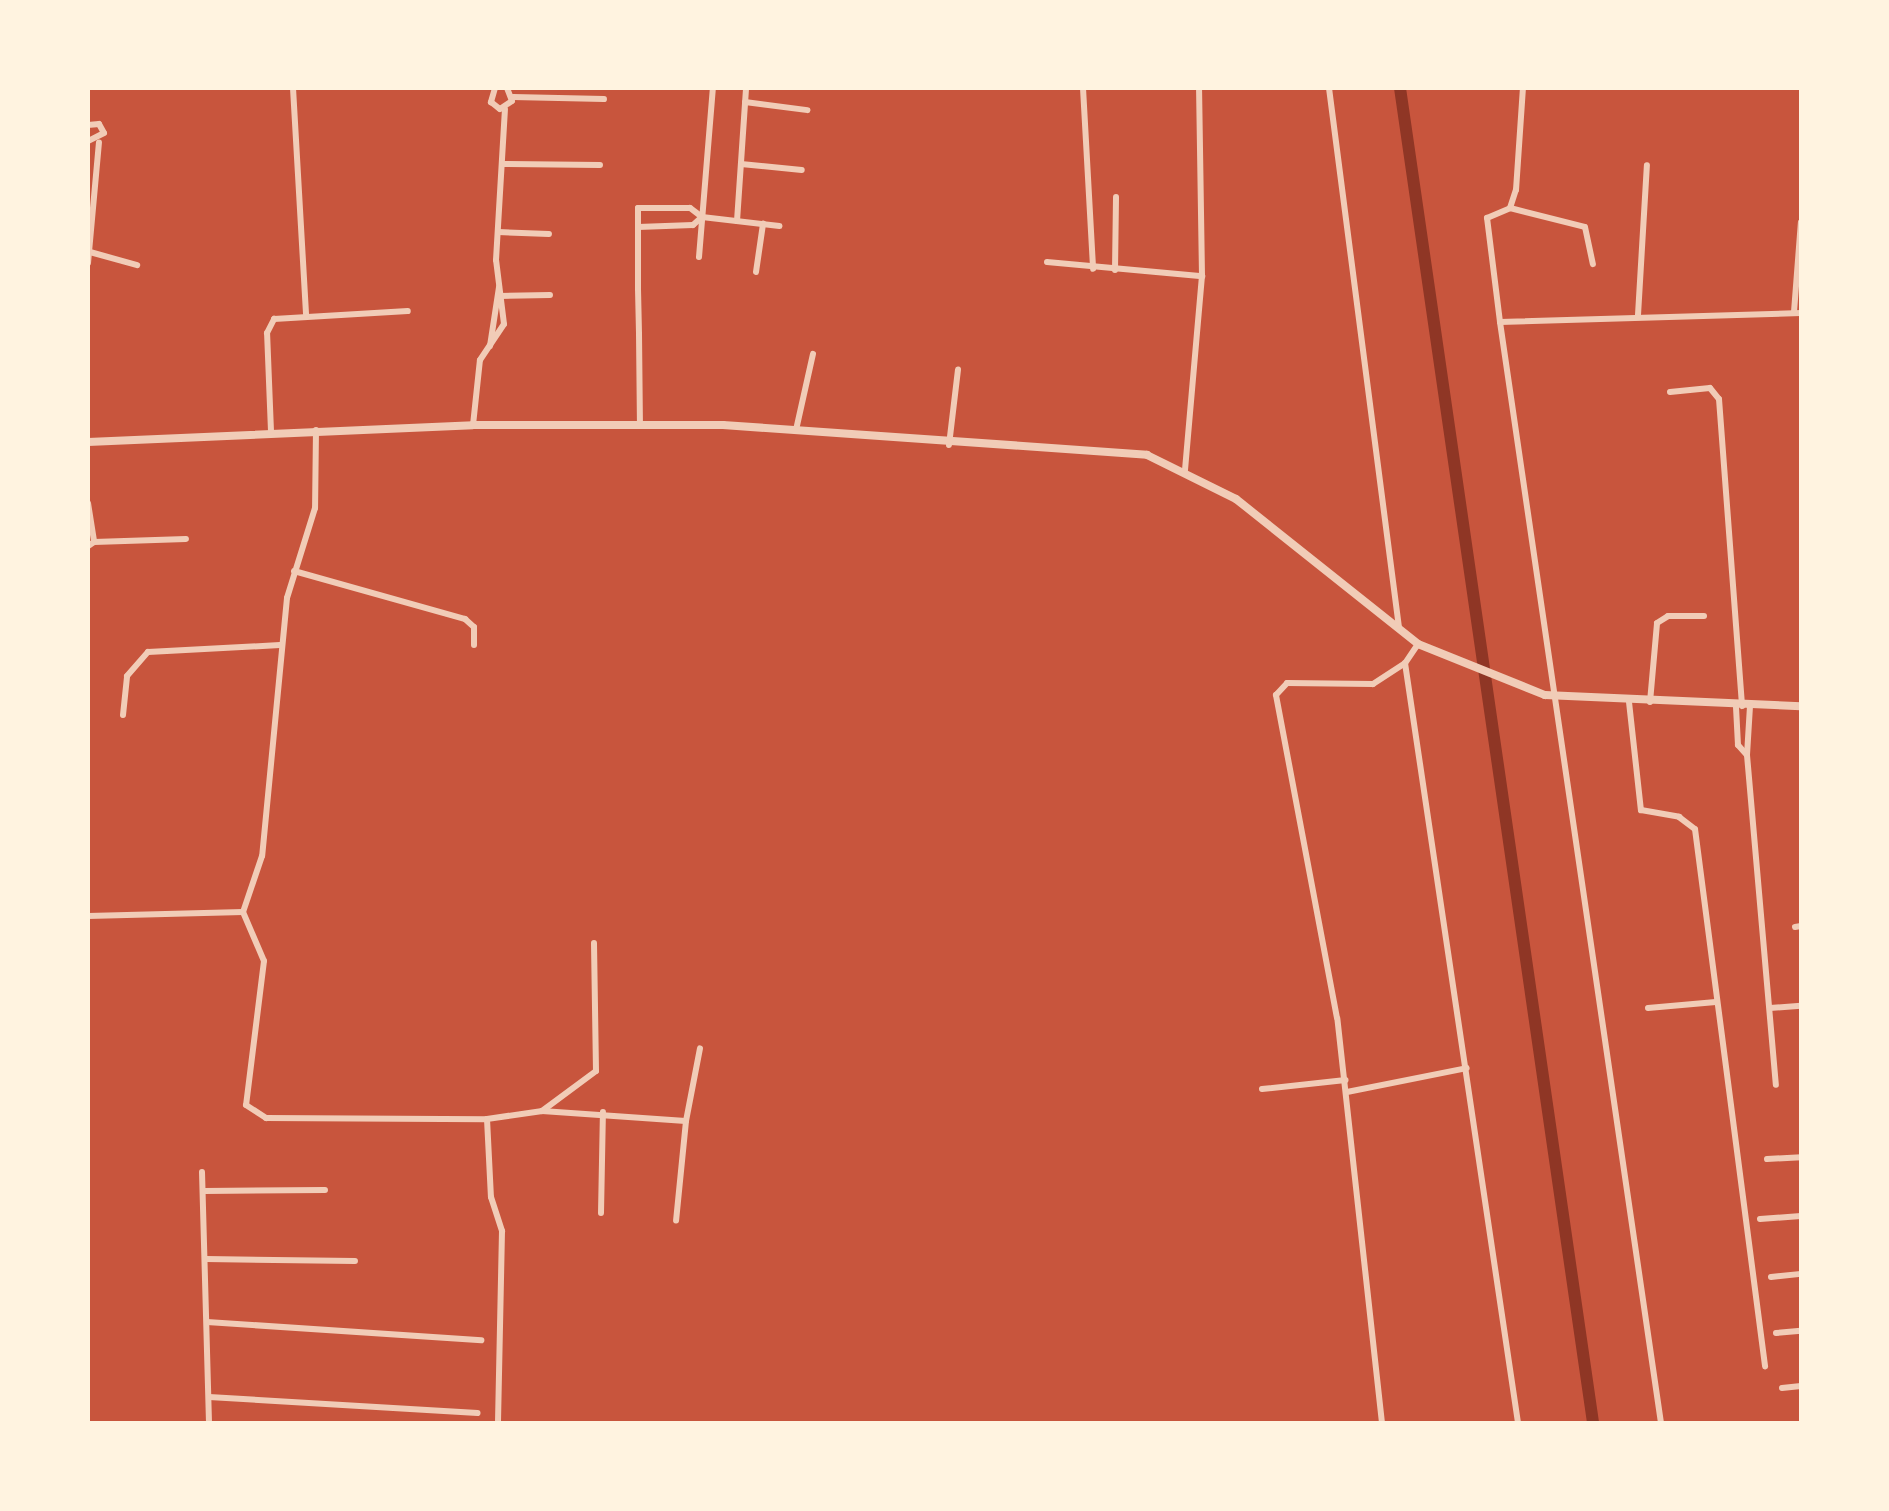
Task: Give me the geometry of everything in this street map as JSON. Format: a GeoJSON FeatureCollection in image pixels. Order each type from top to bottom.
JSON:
{"type":"FeatureCollection","features":[{"type":"Feature","properties":{"kind":"street"},"geometry":{"type":"LineString","coordinates":[[293,88],[306,315]]}},
{"type":"Feature","properties":{"kind":"street"},"geometry":{"type":"LineString","coordinates":[[495,88],[491,102],[505,109]]}},
{"type":"Feature","properties":{"kind":"street"},"geometry":{"type":"LineString","coordinates":[[507,88],[513,97]]}},
{"type":"Feature","properties":{"kind":"street"},"geometry":{"type":"LineString","coordinates":[[699,257],[713,88]]}},
{"type":"Feature","properties":{"kind":"street"},"geometry":{"type":"LineString","coordinates":[[737,221],[746,88]]}},
{"type":"Feature","properties":{"kind":"street"},"geometry":{"type":"LineString","coordinates":[[1083,88],[1093,269]]}},
{"type":"Feature","properties":{"kind":"street"},"geometry":{"type":"LineString","coordinates":[[1185,470],[1202,276],[1199,88]]}},
{"type":"Feature","properties":{"kind":"street"},"geometry":{"type":"LineString","coordinates":[[1329,88],[1399,632]]}},
{"type":"Feature","properties":{"kind":"street"},"geometry":{"type":"LineString","coordinates":[[1510,208],[1523,88]]}},
{"type":"Feature","properties":{"kind":"street"},"geometry":{"type":"LineString","coordinates":[[473,425],[478,370],[504,324],[499,296],[498,232],[505,109],[513,97]]}},
{"type":"Feature","properties":{"kind":"street"},"geometry":{"type":"LineString","coordinates":[[513,97],[604,99]]}},
{"type":"Feature","properties":{"kind":"street"},"geometry":{"type":"LineString","coordinates":[[745,102],[807,110]]}},
{"type":"Feature","properties":{"kind":"street"},"geometry":{"type":"LineString","coordinates":[[88,263],[99,142],[104,131],[89,122]]}},
{"type":"Feature","properties":{"kind":"street"},"geometry":{"type":"LineString","coordinates":[[88,141],[99,142]]}},
{"type":"Feature","properties":{"kind":"street"},"geometry":{"type":"LineString","coordinates":[[503,164],[600,165]]}},
{"type":"Feature","properties":{"kind":"street"},"geometry":{"type":"LineString","coordinates":[[741,164],[802,170]]}},
{"type":"Feature","properties":{"kind":"street"},"geometry":{"type":"LineString","coordinates":[[1638,315],[1647,165]]}},
{"type":"Feature","properties":{"kind":"street"},"geometry":{"type":"LineString","coordinates":[[1115,270],[1116,197]]}},
{"type":"Feature","properties":{"kind":"street"},"geometry":{"type":"LineString","coordinates":[[640,425],[638,208],[690,208],[702,217],[779,226]]}},
{"type":"Feature","properties":{"kind":"street"},"geometry":{"type":"LineString","coordinates":[[1593,264],[1585,227],[1510,208],[1487,218],[1549,696],[1661,1423]]}},
{"type":"Feature","properties":{"kind":"street"},"geometry":{"type":"LineString","coordinates":[[638,227],[693,225],[702,217]]}},
{"type":"Feature","properties":{"kind":"street"},"geometry":{"type":"LineString","coordinates":[[1500,322],[1638,315],[1797,313],[1801,222]]}},
{"type":"Feature","properties":{"kind":"street"},"geometry":{"type":"LineString","coordinates":[[756,272],[763,224]]}},
{"type":"Feature","properties":{"kind":"street"},"geometry":{"type":"LineString","coordinates":[[498,232],[549,234]]}},
{"type":"Feature","properties":{"kind":"street"},"geometry":{"type":"LineString","coordinates":[[90,252],[137,265]]}},
{"type":"Feature","properties":{"kind":"street"},"geometry":{"type":"LineString","coordinates":[[1047,262],[1093,269],[1202,276]]}},
{"type":"Feature","properties":{"kind":"street"},"geometry":{"type":"LineString","coordinates":[[499,296],[550,295]]}},
{"type":"Feature","properties":{"kind":"street"},"geometry":{"type":"LineString","coordinates":[[490,346],[499,296]]}},
{"type":"Feature","properties":{"kind":"street"},"geometry":{"type":"LineString","coordinates":[[271,431],[269,325],[306,315],[408,311]]}},
{"type":"Feature","properties":{"kind":"street"},"geometry":{"type":"LineString","coordinates":[[796,430],[813,354]]}},
{"type":"Feature","properties":{"kind":"street"},"geometry":{"type":"LineString","coordinates":[[949,445],[958,370]]}},
{"type":"Feature","properties":{"kind":"street"},"geometry":{"type":"LineString","coordinates":[[1670,392],[1710,388],[1719,399],[1776,1085]]}},
{"type":"Feature","properties":{"kind":"street"},"geometry":{"type":"LineString","coordinates":[[88,442],[271,431],[473,425],[640,425],[796,430],[949,445],[1147,455],[1185,470],[1236,499],[1399,632],[1432,652],[1549,696],[1629,702],[1801,706]]}},
{"type":"Feature","properties":{"kind":"street"},"geometry":{"type":"LineString","coordinates":[[316,430],[315,508],[294,571],[280,645],[262,856],[243,912],[264,961],[251,1114],[487,1119],[542,1111],[603,1112],[686,1121]]}},
{"type":"Feature","properties":{"kind":"street"},"geometry":{"type":"LineString","coordinates":[[88,503],[91,544],[186,539]]}},
{"type":"Feature","properties":{"kind":"street"},"geometry":{"type":"LineString","coordinates":[[294,571],[465,619],[474,627],[474,645]]}},
{"type":"Feature","properties":{"kind":"street"},"geometry":{"type":"LineString","coordinates":[[1650,702],[1657,623],[1668,616],[1704,616]]}},
{"type":"Feature","properties":{"kind":"street"},"geometry":{"type":"LineString","coordinates":[[1382,1423],[1346,1080],[1277,690],[1287,683],[1373,684],[1405,663],[1418,644]]}},
{"type":"Feature","properties":{"kind":"street"},"geometry":{"type":"LineString","coordinates":[[123,715],[127,676],[148,652],[280,645]]}},
{"type":"Feature","properties":{"kind":"street"},"geometry":{"type":"LineString","coordinates":[[1405,663],[1518,1423]]}},
{"type":"Feature","properties":{"kind":"street"},"geometry":{"type":"LineString","coordinates":[[1629,702],[1641,810],[1689,821],[1695,829],[1765,1366]]}},
{"type":"Feature","properties":{"kind":"street"},"geometry":{"type":"LineString","coordinates":[[1743,706],[1738,745],[1747,755]]}},
{"type":"Feature","properties":{"kind":"street"},"geometry":{"type":"LineString","coordinates":[[88,916],[243,912]]}},
{"type":"Feature","properties":{"kind":"street"},"geometry":{"type":"LineString","coordinates":[[542,1111],[596,1071],[594,943]]}},
{"type":"Feature","properties":{"kind":"street"},"geometry":{"type":"LineString","coordinates":[[1648,1008],[1716,1002]]}},
{"type":"Feature","properties":{"kind":"street"},"geometry":{"type":"LineString","coordinates":[[1770,1008],[1801,1006]]}},
{"type":"Feature","properties":{"kind":"street"},"geometry":{"type":"LineString","coordinates":[[676,1221],[686,1121],[700,1048]]}},
{"type":"Feature","properties":{"kind":"street"},"geometry":{"type":"LineString","coordinates":[[1347,1092],[1467,1068]]}},
{"type":"Feature","properties":{"kind":"street"},"geometry":{"type":"LineString","coordinates":[[1262,1089],[1346,1080]]}},
{"type":"Feature","properties":{"kind":"street"},"geometry":{"type":"LineString","coordinates":[[601,1213],[603,1112]]}},
{"type":"Feature","properties":{"kind":"street"},"geometry":{"type":"LineString","coordinates":[[487,1119],[491,1197],[502,1231],[498,1423]]}},
{"type":"Feature","properties":{"kind":"street"},"geometry":{"type":"LineString","coordinates":[[1767,1159],[1801,1157]]}},
{"type":"Feature","properties":{"kind":"street"},"geometry":{"type":"LineString","coordinates":[[202,1172],[209,1423]]}},
{"type":"Feature","properties":{"kind":"street"},"geometry":{"type":"LineString","coordinates":[[204,1191],[325,1190]]}},
{"type":"Feature","properties":{"kind":"street"},"geometry":{"type":"LineString","coordinates":[[1760,1219],[1801,1216]]}},
{"type":"Feature","properties":{"kind":"street"},"geometry":{"type":"LineString","coordinates":[[206,1259],[355,1261]]}},
{"type":"Feature","properties":{"kind":"street"},"geometry":{"type":"LineString","coordinates":[[1771,1277],[1801,1274]]}},
{"type":"Feature","properties":{"kind":"street"},"geometry":{"type":"LineString","coordinates":[[207,1322],[481,1340]]}},
{"type":"Feature","properties":{"kind":"street"},"geometry":{"type":"LineString","coordinates":[[1776,1333],[1801,1331]]}},
{"type":"Feature","properties":{"kind":"street"},"geometry":{"type":"LineString","coordinates":[[1782,1388],[1801,1386]]}},
{"type":"Feature","properties":{"kind":"street"},"geometry":{"type":"LineString","coordinates":[[209,1397],[478,1413]]}},
{"type":"Feature","properties":{"kind":"waterway"},"geometry":{"type":"LineString","coordinates":[[1400,88],[1593,1423]]}}]}
